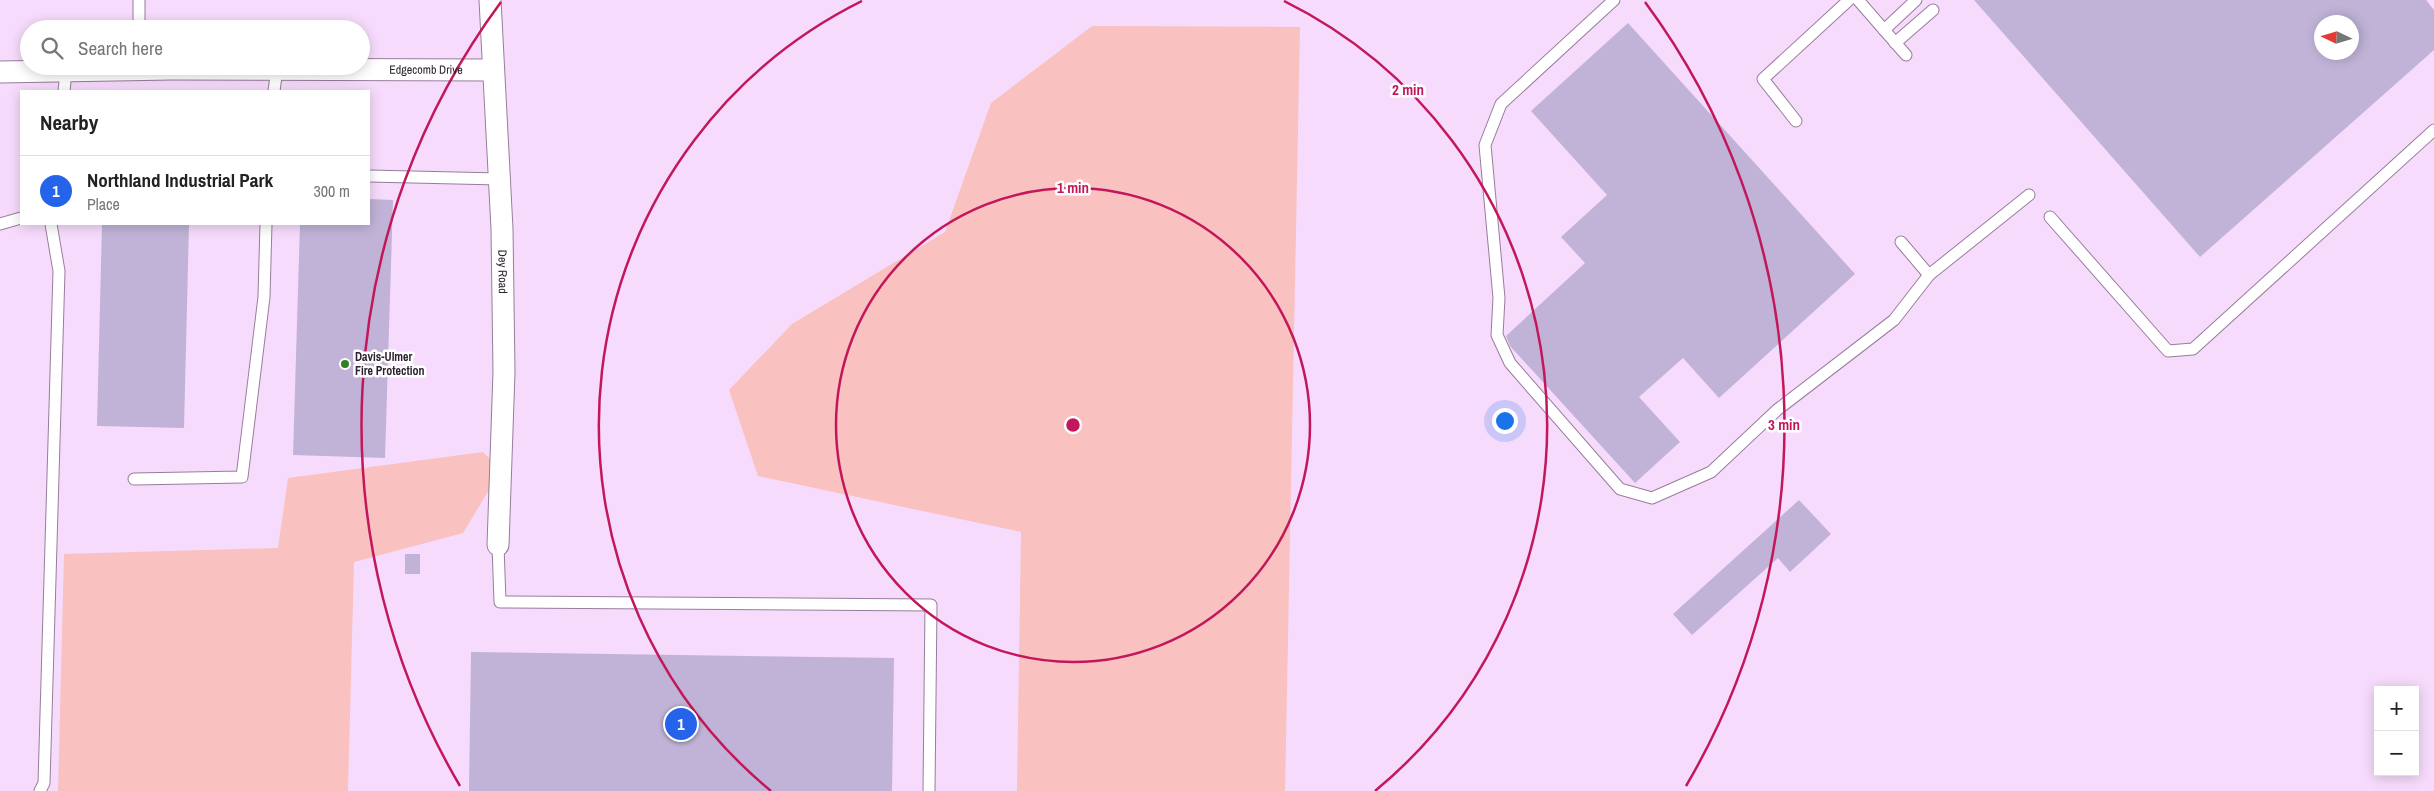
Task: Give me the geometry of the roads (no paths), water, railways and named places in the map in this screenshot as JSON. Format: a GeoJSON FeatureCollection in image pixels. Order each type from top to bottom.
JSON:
{"type":"FeatureCollection","features":[{"type":"Feature","properties":{"kind":"street","name":"Dey Road"},"geometry":{"type":"LineString","coordinates":[[490,0],[500,179],[504,372],[498,545]]}},
{"type":"Feature","properties":{"kind":"street","name":"Edgecomb Drive"},"geometry":{"type":"LineString","coordinates":[[370,69],[493,70]]}},
{"type":"Feature","properties":{"kind":"street","name":"Edgecomb Drive"},"geometry":{"type":"LineString","coordinates":[[0,72],[20,75]]}},
{"type":"Feature","properties":{"kind":"street","name":"Edgecomb Drive"},"geometry":{"type":"LineString","coordinates":[[22,75],[65,81],[99,75]]}},
{"type":"Feature","properties":{"kind":"lane"},"geometry":{"type":"LineString","coordinates":[[138,20],[139,0]]}},
{"type":"Feature","properties":{"kind":"lane"},"geometry":{"type":"LineString","coordinates":[[1614,0],[1501,104],[1486,145],[1499,298],[1497,335],[1510,363],[1620,490],[1652,498],[1711,472],[1777,410],[1894,320],[1929,275],[2029,195]]}},
{"type":"Feature","properties":{"kind":"lane"},"geometry":{"type":"LineString","coordinates":[[1796,121],[1763,80],[1849,0]]}},
{"type":"Feature","properties":{"kind":"lane"},"geometry":{"type":"LineString","coordinates":[[1858,0],[1906,55]]}},
{"type":"Feature","properties":{"kind":"lane"},"geometry":{"type":"LineString","coordinates":[[1884,30],[1916,0]]}},
{"type":"Feature","properties":{"kind":"lane"},"geometry":{"type":"LineString","coordinates":[[1896,43],[1933,10]]}},
{"type":"Feature","properties":{"kind":"lane"},"geometry":{"type":"LineString","coordinates":[[274,90],[276,75]]}},
{"type":"Feature","properties":{"kind":"lane"},"geometry":{"type":"LineString","coordinates":[[2050,217],[2168,351],[2193,349],[2434,130]]}},
{"type":"Feature","properties":{"kind":"lane"},"geometry":{"type":"LineString","coordinates":[[370,176],[500,179]]}},
{"type":"Feature","properties":{"kind":"lane"},"geometry":{"type":"LineString","coordinates":[[0,224],[20,218]]}},
{"type":"Feature","properties":{"kind":"lane"},"geometry":{"type":"LineString","coordinates":[[40,791],[44,783],[59,271],[51,225]]}},
{"type":"Feature","properties":{"kind":"lane"},"geometry":{"type":"LineString","coordinates":[[134,479],[242,477],[264,297],[266,225]]}},
{"type":"Feature","properties":{"kind":"lane"},"geometry":{"type":"LineString","coordinates":[[1901,242],[1929,275]]}},
{"type":"Feature","properties":{"kind":"lane"},"geometry":{"type":"LineString","coordinates":[[498,545],[500,602],[931,605],[929,791]]}},
{"type":"Feature","properties":{"kind":"place","name":"Davis-Ulmer Fire Protection"},"geometry":{"type":"Point","coordinates":[345,364]}},
{"type":"Feature","properties":{"kind":"place","name":"Northland Industrial Park"},"geometry":{"type":"Point","coordinates":[681,724]}}]}
